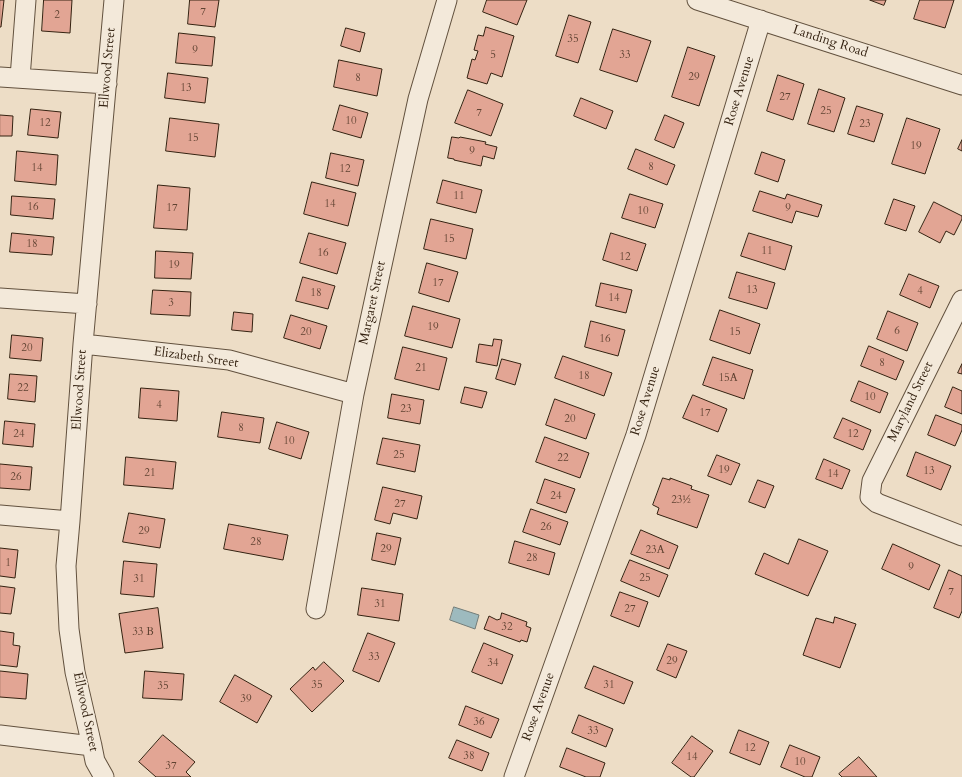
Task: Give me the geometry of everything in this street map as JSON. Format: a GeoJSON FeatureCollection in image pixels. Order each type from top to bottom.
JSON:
{"type":"FeatureCollection","features":[{"type":"Feature","properties":{"kind":"street"},"geometry":{"type":"LineString","coordinates":[[20,78],[26,0]]}},
{"type":"Feature","properties":{"kind":"street","name":"Ellwood Street"},"geometry":{"type":"LineString","coordinates":[[104,777],[96,761],[92,746],[76,672],[69,629],[66,566],[83,344],[88,304],[114,0]]}},
{"type":"Feature","properties":{"kind":"street","name":"Margaret Street"},"geometry":{"type":"LineString","coordinates":[[316,609],[354,394],[418,99],[447,0]]}},
{"type":"Feature","properties":{"kind":"street","name":"Landing Road"},"geometry":{"type":"LineString","coordinates":[[697,0],[962,85]]}},
{"type":"Feature","properties":{"kind":"street","name":"Rose Avenue"},"geometry":{"type":"LineString","coordinates":[[514,777],[636,435],[761,20]]}},
{"type":"Feature","properties":{"kind":"street"},"geometry":{"type":"LineString","coordinates":[[0,77],[107,84]]}},
{"type":"Feature","properties":{"kind":"street"},"geometry":{"type":"LineString","coordinates":[[0,298],[88,304]]}},
{"type":"Feature","properties":{"kind":"street","name":"Maryland Street"},"geometry":{"type":"LineString","coordinates":[[962,300],[872,481],[870,497],[877,503],[962,536]]}},
{"type":"Feature","properties":{"kind":"street","name":"Elizabeth Street"},"geometry":{"type":"LineString","coordinates":[[83,344],[229,360],[354,394]]}},
{"type":"Feature","properties":{"kind":"street"},"geometry":{"type":"LineString","coordinates":[[0,515],[70,520]]}},
{"type":"Feature","properties":{"kind":"street"},"geometry":{"type":"LineString","coordinates":[[0,735],[92,746]]}},
{"type":"Feature","properties":{"kind":"water"},"geometry":{"type":"Polygon","coordinates":[[[454,607],[479,615],[475,629],[450,620],[454,607]]]}},
{"type":"Feature","properties":{"kind":"building"},"geometry":{"type":"Polygon","coordinates":[[[0,0],[4,0],[1,27],[0,27],[0,0]]]}},
{"type":"Feature","properties":{"kind":"building"},"geometry":{"type":"Polygon","coordinates":[[[44,0],[72,0],[70,33],[42,31],[44,0]]]}},
{"type":"Feature","properties":{"kind":"building"},"geometry":{"type":"Polygon","coordinates":[[[190,0],[219,0],[215,27],[188,24],[190,0]]]}},
{"type":"Feature","properties":{"kind":"building"},"geometry":{"type":"Polygon","coordinates":[[[487,0],[527,0],[517,25],[483,12],[487,0]]]}},
{"type":"Feature","properties":{"kind":"building"},"geometry":{"type":"Polygon","coordinates":[[[870,0],[886,0],[884,5],[870,0]]]}},
{"type":"Feature","properties":{"kind":"building"},"geometry":{"type":"Polygon","coordinates":[[[920,0],[954,0],[945,28],[914,19],[920,0]]]}},
{"type":"Feature","properties":{"kind":"building"},"geometry":{"type":"Polygon","coordinates":[[[569,15],[591,22],[578,63],[556,56],[569,15]]]}},
{"type":"Feature","properties":{"kind":"building"},"geometry":{"type":"Polygon","coordinates":[[[486,27],[514,36],[502,77],[491,73],[487,84],[467,78],[472,59],[475,60],[478,51],[474,50],[478,35],[483,36],[486,27]]]}},
{"type":"Feature","properties":{"kind":"building"},"geometry":{"type":"Polygon","coordinates":[[[346,28],[365,33],[360,52],[341,46],[346,28]]]}},
{"type":"Feature","properties":{"kind":"building"},"geometry":{"type":"Polygon","coordinates":[[[613,29],[651,41],[637,82],[600,70],[613,29]]]}},
{"type":"Feature","properties":{"kind":"building"},"geometry":{"type":"Polygon","coordinates":[[[179,33],[215,37],[212,66],[176,63],[179,33]]]}},
{"type":"Feature","properties":{"kind":"building"},"geometry":{"type":"Polygon","coordinates":[[[688,47],[715,56],[699,106],[672,97],[688,47]]]}},
{"type":"Feature","properties":{"kind":"building"},"geometry":{"type":"Polygon","coordinates":[[[339,60],[382,69],[377,96],[334,87],[339,60]]]}},
{"type":"Feature","properties":{"kind":"building"},"geometry":{"type":"Polygon","coordinates":[[[168,73],[208,78],[205,103],[165,98],[168,73]]]}},
{"type":"Feature","properties":{"kind":"building"},"geometry":{"type":"Polygon","coordinates":[[[778,75],[804,84],[793,120],[767,111],[778,75]]]}},
{"type":"Feature","properties":{"kind":"building"},"geometry":{"type":"Polygon","coordinates":[[[819,89],[845,98],[834,132],[808,124],[819,89]]]}},
{"type":"Feature","properties":{"kind":"building"},"geometry":{"type":"Polygon","coordinates":[[[468,90],[503,104],[491,136],[455,123],[468,90]]]}},
{"type":"Feature","properties":{"kind":"building"},"geometry":{"type":"Polygon","coordinates":[[[581,98],[613,111],[606,129],[574,116],[581,98]]]}},
{"type":"Feature","properties":{"kind":"building"},"geometry":{"type":"Polygon","coordinates":[[[340,105],[368,113],[361,138],[333,130],[340,105]]]}},
{"type":"Feature","properties":{"kind":"building"},"geometry":{"type":"Polygon","coordinates":[[[857,106],[883,114],[874,142],[848,134],[857,106]]]}},
{"type":"Feature","properties":{"kind":"building"},"geometry":{"type":"Polygon","coordinates":[[[31,109],[61,112],[58,138],[28,135],[31,109]]]}},
{"type":"Feature","properties":{"kind":"building"},"geometry":{"type":"Polygon","coordinates":[[[0,115],[13,116],[12,136],[0,136],[0,115]]]}},
{"type":"Feature","properties":{"kind":"building"},"geometry":{"type":"Polygon","coordinates":[[[665,115],[684,123],[674,148],[655,140],[665,115]]]}},
{"type":"Feature","properties":{"kind":"building"},"geometry":{"type":"Polygon","coordinates":[[[170,118],[219,124],[215,157],[166,151],[170,118]]]}},
{"type":"Feature","properties":{"kind":"building"},"geometry":{"type":"Polygon","coordinates":[[[907,118],[940,129],[925,174],[892,164],[907,118]]]}},
{"type":"Feature","properties":{"kind":"building"},"geometry":{"type":"Polygon","coordinates":[[[452,137],[486,142],[485,144],[497,147],[494,159],[483,156],[481,166],[448,158],[452,137]]]}},
{"type":"Feature","properties":{"kind":"building"},"geometry":{"type":"Polygon","coordinates":[[[962,140],[962,151],[958,149],[962,140]]]}},
{"type":"Feature","properties":{"kind":"building"},"geometry":{"type":"Polygon","coordinates":[[[636,149],[675,165],[667,185],[628,169],[636,149]]]}},
{"type":"Feature","properties":{"kind":"building"},"geometry":{"type":"Polygon","coordinates":[[[17,151],[58,155],[56,185],[15,181],[17,151]]]}},
{"type":"Feature","properties":{"kind":"building"},"geometry":{"type":"Polygon","coordinates":[[[762,152],[785,160],[778,182],[755,174],[762,152]]]}},
{"type":"Feature","properties":{"kind":"building"},"geometry":{"type":"Polygon","coordinates":[[[331,153],[364,160],[358,186],[326,178],[331,153]]]}},
{"type":"Feature","properties":{"kind":"building"},"geometry":{"type":"Polygon","coordinates":[[[443,180],[482,190],[476,213],[437,203],[443,180]]]}},
{"type":"Feature","properties":{"kind":"building"},"geometry":{"type":"Polygon","coordinates":[[[312,182],[356,193],[348,226],[304,214],[312,182]]]}},
{"type":"Feature","properties":{"kind":"building"},"geometry":{"type":"Polygon","coordinates":[[[158,185],[190,188],[187,230],[154,228],[158,185]]]}},
{"type":"Feature","properties":{"kind":"building"},"geometry":{"type":"Polygon","coordinates":[[[760,191],[785,199],[787,194],[822,205],[818,217],[796,211],[792,223],[753,211],[760,191]]]}},
{"type":"Feature","properties":{"kind":"building"},"geometry":{"type":"Polygon","coordinates":[[[630,194],[663,204],[655,228],[622,218],[630,194]]]}},
{"type":"Feature","properties":{"kind":"building"},"geometry":{"type":"Polygon","coordinates":[[[12,196],[55,199],[53,219],[11,215],[12,196]]]}},
{"type":"Feature","properties":{"kind":"building"},"geometry":{"type":"Polygon","coordinates":[[[894,199],[915,206],[906,231],[885,224],[894,199]]]}},
{"type":"Feature","properties":{"kind":"building"},"geometry":{"type":"Polygon","coordinates":[[[934,202],[962,216],[954,235],[946,231],[940,243],[919,232],[934,202]]]}},
{"type":"Feature","properties":{"kind":"building"},"geometry":{"type":"Polygon","coordinates":[[[431,219],[473,229],[466,259],[424,249],[431,219]]]}},
{"type":"Feature","properties":{"kind":"building"},"geometry":{"type":"Polygon","coordinates":[[[12,233],[54,237],[52,255],[10,252],[12,233]]]}},
{"type":"Feature","properties":{"kind":"building"},"geometry":{"type":"Polygon","coordinates":[[[309,233],[346,243],[337,274],[300,263],[309,233]]]}},
{"type":"Feature","properties":{"kind":"building"},"geometry":{"type":"Polygon","coordinates":[[[611,233],[646,244],[637,271],[603,260],[611,233]]]}},
{"type":"Feature","properties":{"kind":"building"},"geometry":{"type":"Polygon","coordinates":[[[749,233],[792,246],[785,270],[741,256],[749,233]]]}},
{"type":"Feature","properties":{"kind":"building"},"geometry":{"type":"Polygon","coordinates":[[[156,251],[193,253],[191,279],[155,278],[156,251]]]}},
{"type":"Feature","properties":{"kind":"building"},"geometry":{"type":"Polygon","coordinates":[[[427,263],[458,272],[449,302],[419,293],[427,263]]]}},
{"type":"Feature","properties":{"kind":"building"},"geometry":{"type":"Polygon","coordinates":[[[737,272],[775,283],[767,309],[729,298],[737,272]]]}},
{"type":"Feature","properties":{"kind":"building"},"geometry":{"type":"Polygon","coordinates":[[[909,274],[939,286],[930,308],[900,295],[909,274]]]}},
{"type":"Feature","properties":{"kind":"building"},"geometry":{"type":"Polygon","coordinates":[[[303,277],[335,286],[328,309],[296,301],[303,277]]]}},
{"type":"Feature","properties":{"kind":"building"},"geometry":{"type":"Polygon","coordinates":[[[601,283],[632,290],[626,313],[596,306],[601,283]]]}},
{"type":"Feature","properties":{"kind":"building"},"geometry":{"type":"Polygon","coordinates":[[[153,290],[191,292],[190,316],[151,314],[153,290]]]}},
{"type":"Feature","properties":{"kind":"building"},"geometry":{"type":"Polygon","coordinates":[[[413,306],[460,319],[452,348],[405,336],[413,306]]]}},
{"type":"Feature","properties":{"kind":"building"},"geometry":{"type":"Polygon","coordinates":[[[720,310],[760,324],[750,354],[710,340],[720,310]]]}},
{"type":"Feature","properties":{"kind":"building"},"geometry":{"type":"Polygon","coordinates":[[[888,311],[918,323],[907,351],[877,339],[888,311]]]}},
{"type":"Feature","properties":{"kind":"building"},"geometry":{"type":"Polygon","coordinates":[[[234,312],[253,314],[252,332],[232,330],[234,312]]]}},
{"type":"Feature","properties":{"kind":"building"},"geometry":{"type":"Polygon","coordinates":[[[291,315],[327,326],[320,349],[284,338],[291,315]]]}},
{"type":"Feature","properties":{"kind":"building"},"geometry":{"type":"Polygon","coordinates":[[[591,321],[625,330],[618,356],[585,347],[591,321]]]}},
{"type":"Feature","properties":{"kind":"building"},"geometry":{"type":"Polygon","coordinates":[[[12,335],[43,338],[41,361],[10,358],[12,335]]]}},
{"type":"Feature","properties":{"kind":"building"},"geometry":{"type":"Polygon","coordinates":[[[494,339],[502,340],[497,366],[476,362],[479,344],[492,346],[494,339]]]}},
{"type":"Feature","properties":{"kind":"building"},"geometry":{"type":"Polygon","coordinates":[[[869,346],[904,361],[896,380],[861,366],[869,346]]]}},
{"type":"Feature","properties":{"kind":"building"},"geometry":{"type":"Polygon","coordinates":[[[403,347],[447,358],[439,390],[395,379],[403,347]]]}},
{"type":"Feature","properties":{"kind":"building"},"geometry":{"type":"Polygon","coordinates":[[[563,356],[612,373],[604,396],[555,378],[563,356]]]}},
{"type":"Feature","properties":{"kind":"building"},"geometry":{"type":"Polygon","coordinates":[[[713,357],[753,370],[744,399],[703,385],[713,357]]]}},
{"type":"Feature","properties":{"kind":"building"},"geometry":{"type":"Polygon","coordinates":[[[502,359],[521,364],[515,385],[496,379],[502,359]]]}},
{"type":"Feature","properties":{"kind":"building"},"geometry":{"type":"Polygon","coordinates":[[[962,364],[962,374],[958,373],[962,364]]]}},
{"type":"Feature","properties":{"kind":"building"},"geometry":{"type":"Polygon","coordinates":[[[10,374],[37,376],[35,402],[8,399],[10,374]]]}},
{"type":"Feature","properties":{"kind":"building"},"geometry":{"type":"Polygon","coordinates":[[[859,381],[888,393],[880,413],[851,401],[859,381]]]}},
{"type":"Feature","properties":{"kind":"building"},"geometry":{"type":"Polygon","coordinates":[[[465,387],[487,392],[482,408],[461,403],[465,387]]]}},
{"type":"Feature","properties":{"kind":"building"},"geometry":{"type":"Polygon","coordinates":[[[953,387],[962,391],[962,414],[945,407],[953,387]]]}},
{"type":"Feature","properties":{"kind":"building"},"geometry":{"type":"Polygon","coordinates":[[[141,388],[179,391],[177,421],[139,418],[141,388]]]}},
{"type":"Feature","properties":{"kind":"building"},"geometry":{"type":"Polygon","coordinates":[[[392,394],[424,400],[420,424],[388,418],[392,394]]]}},
{"type":"Feature","properties":{"kind":"building"},"geometry":{"type":"Polygon","coordinates":[[[693,395],[727,409],[718,432],[683,418],[693,395]]]}},
{"type":"Feature","properties":{"kind":"building"},"geometry":{"type":"Polygon","coordinates":[[[555,399],[595,414],[586,439],[546,425],[555,399]]]}},
{"type":"Feature","properties":{"kind":"building"},"geometry":{"type":"Polygon","coordinates":[[[222,412],[264,418],[260,443],[218,437],[222,412]]]}},
{"type":"Feature","properties":{"kind":"building"},"geometry":{"type":"Polygon","coordinates":[[[936,415],[962,425],[962,430],[955,446],[928,435],[936,415]]]}},
{"type":"Feature","properties":{"kind":"building"},"geometry":{"type":"Polygon","coordinates":[[[843,418],[871,430],[863,450],[834,438],[843,418]]]}},
{"type":"Feature","properties":{"kind":"building"},"geometry":{"type":"Polygon","coordinates":[[[5,421],[35,424],[33,447],[3,444],[5,421]]]}},
{"type":"Feature","properties":{"kind":"building"},"geometry":{"type":"Polygon","coordinates":[[[277,422],[309,432],[301,459],[269,449],[277,422]]]}},
{"type":"Feature","properties":{"kind":"building"},"geometry":{"type":"Polygon","coordinates":[[[545,437],[589,453],[580,478],[536,462],[545,437]]]}},
{"type":"Feature","properties":{"kind":"building"},"geometry":{"type":"Polygon","coordinates":[[[383,438],[420,445],[415,472],[377,464],[383,438]]]}},
{"type":"Feature","properties":{"kind":"building"},"geometry":{"type":"Polygon","coordinates":[[[916,452],[951,466],[941,490],[907,476],[916,452]]]}},
{"type":"Feature","properties":{"kind":"building"},"geometry":{"type":"Polygon","coordinates":[[[717,455],[740,464],[731,485],[708,476],[717,455]]]}},
{"type":"Feature","properties":{"kind":"building"},"geometry":{"type":"Polygon","coordinates":[[[126,457],[176,462],[173,489],[124,485],[126,457]]]}},
{"type":"Feature","properties":{"kind":"building"},"geometry":{"type":"Polygon","coordinates":[[[824,459],[850,470],[842,489],[816,479],[824,459]]]}},
{"type":"Feature","properties":{"kind":"building"},"geometry":{"type":"Polygon","coordinates":[[[0,464],[32,467],[30,490],[0,488],[0,464]]]}},
{"type":"Feature","properties":{"kind":"building"},"geometry":{"type":"Polygon","coordinates":[[[663,478],[670,480],[670,478],[692,486],[691,489],[709,495],[697,528],[657,514],[659,508],[653,505],[663,478]]]}},
{"type":"Feature","properties":{"kind":"building"},"geometry":{"type":"Polygon","coordinates":[[[545,479],[575,489],[566,513],[537,503],[545,479]]]}},
{"type":"Feature","properties":{"kind":"building"},"geometry":{"type":"Polygon","coordinates":[[[758,480],[774,486],[765,508],[749,502],[758,480]]]}},
{"type":"Feature","properties":{"kind":"building"},"geometry":{"type":"Polygon","coordinates":[[[383,487],[422,496],[417,519],[393,513],[390,524],[375,520],[383,487]]]}},
{"type":"Feature","properties":{"kind":"building"},"geometry":{"type":"Polygon","coordinates":[[[531,509],[568,522],[560,545],[523,532],[531,509]]]}},
{"type":"Feature","properties":{"kind":"building"},"geometry":{"type":"Polygon","coordinates":[[[129,513],[165,519],[160,548],[123,542],[129,513]]]}},
{"type":"Feature","properties":{"kind":"building"},"geometry":{"type":"Polygon","coordinates":[[[229,524],[288,535],[283,560],[224,549],[229,524]]]}},
{"type":"Feature","properties":{"kind":"building"},"geometry":{"type":"Polygon","coordinates":[[[641,530],[678,546],[669,569],[631,554],[641,530]]]}},
{"type":"Feature","properties":{"kind":"building"},"geometry":{"type":"Polygon","coordinates":[[[377,533],[401,538],[395,565],[372,560],[377,533]]]}},
{"type":"Feature","properties":{"kind":"building"},"geometry":{"type":"Polygon","coordinates":[[[799,539],[828,551],[808,596],[755,574],[764,553],[788,564],[799,539]]]}},
{"type":"Feature","properties":{"kind":"building"},"geometry":{"type":"Polygon","coordinates":[[[515,541],[555,553],[549,575],[509,563],[515,541]]]}},
{"type":"Feature","properties":{"kind":"building"},"geometry":{"type":"Polygon","coordinates":[[[893,544],[940,565],[929,590],[882,569],[893,544]]]}},
{"type":"Feature","properties":{"kind":"building"},"geometry":{"type":"Polygon","coordinates":[[[0,548],[18,550],[15,578],[0,576],[0,548]]]}},
{"type":"Feature","properties":{"kind":"building"},"geometry":{"type":"Polygon","coordinates":[[[630,560],[668,575],[659,597],[621,581],[630,560]]]}},
{"type":"Feature","properties":{"kind":"building"},"geometry":{"type":"Polygon","coordinates":[[[124,561],[157,564],[154,597],[121,594],[124,561]]]}},
{"type":"Feature","properties":{"kind":"building"},"geometry":{"type":"Polygon","coordinates":[[[949,570],[962,576],[962,611],[959,618],[934,608],[949,570]]]}},
{"type":"Feature","properties":{"kind":"building"},"geometry":{"type":"Polygon","coordinates":[[[0,586],[15,588],[11,614],[0,613],[0,586]]]}},
{"type":"Feature","properties":{"kind":"building"},"geometry":{"type":"Polygon","coordinates":[[[362,588],[403,594],[399,621],[358,615],[362,588]]]}},
{"type":"Feature","properties":{"kind":"building"},"geometry":{"type":"Polygon","coordinates":[[[620,592],[648,602],[639,627],[611,616],[620,592]]]}},
{"type":"Feature","properties":{"kind":"building"},"geometry":{"type":"Polygon","coordinates":[[[158,608],[163,648],[125,653],[119,614],[158,608]]]}},
{"type":"Feature","properties":{"kind":"building"},"geometry":{"type":"Polygon","coordinates":[[[502,613],[527,622],[526,626],[531,628],[527,642],[521,640],[520,642],[484,629],[489,616],[497,620],[500,619],[502,613]]]}},
{"type":"Feature","properties":{"kind":"building"},"geometry":{"type":"Polygon","coordinates":[[[835,617],[856,624],[840,668],[803,655],[816,618],[833,623],[835,617]]]}},
{"type":"Feature","properties":{"kind":"building"},"geometry":{"type":"Polygon","coordinates":[[[0,631],[14,633],[13,645],[20,646],[17,667],[0,665],[0,631]]]}},
{"type":"Feature","properties":{"kind":"building"},"geometry":{"type":"Polygon","coordinates":[[[368,633],[395,643],[379,682],[353,671],[368,633]]]}},
{"type":"Feature","properties":{"kind":"building"},"geometry":{"type":"Polygon","coordinates":[[[484,643],[513,655],[502,684],[472,672],[484,643]]]}},
{"type":"Feature","properties":{"kind":"building"},"geometry":{"type":"Polygon","coordinates":[[[668,644],[687,651],[676,678],[657,670],[668,644]]]}},
{"type":"Feature","properties":{"kind":"building"},"geometry":{"type":"Polygon","coordinates":[[[324,662],[344,681],[312,712],[290,689],[313,667],[315,670],[324,662]]]}},
{"type":"Feature","properties":{"kind":"building"},"geometry":{"type":"Polygon","coordinates":[[[594,666],[633,682],[624,704],[585,688],[594,666]]]}},
{"type":"Feature","properties":{"kind":"building"},"geometry":{"type":"Polygon","coordinates":[[[0,671],[28,674],[26,699],[0,697],[0,671]]]}},
{"type":"Feature","properties":{"kind":"building"},"geometry":{"type":"Polygon","coordinates":[[[145,671],[184,674],[182,700],[143,698],[145,671]]]}},
{"type":"Feature","properties":{"kind":"building"},"geometry":{"type":"Polygon","coordinates":[[[235,675],[272,696],[257,723],[220,702],[235,675]]]}},
{"type":"Feature","properties":{"kind":"building"},"geometry":{"type":"Polygon","coordinates":[[[466,706],[499,719],[491,738],[459,725],[466,706]]]}},
{"type":"Feature","properties":{"kind":"building"},"geometry":{"type":"Polygon","coordinates":[[[579,715],[613,729],[606,747],[572,733],[579,715]]]}},
{"type":"Feature","properties":{"kind":"building"},"geometry":{"type":"Polygon","coordinates":[[[739,730],[769,742],[760,765],[730,753],[739,730]]]}},
{"type":"Feature","properties":{"kind":"building"},"geometry":{"type":"Polygon","coordinates":[[[163,735],[195,762],[186,772],[191,777],[156,777],[139,762],[163,735]]]}},
{"type":"Feature","properties":{"kind":"building"},"geometry":{"type":"Polygon","coordinates":[[[692,736],[713,751],[694,777],[691,777],[672,763],[692,736]]]}},
{"type":"Feature","properties":{"kind":"building"},"geometry":{"type":"Polygon","coordinates":[[[457,740],[489,753],[482,771],[449,758],[457,740]]]}},
{"type":"Feature","properties":{"kind":"building"},"geometry":{"type":"Polygon","coordinates":[[[790,745],[820,757],[812,777],[805,777],[781,767],[790,745]]]}},
{"type":"Feature","properties":{"kind":"building"},"geometry":{"type":"Polygon","coordinates":[[[567,748],[605,763],[600,777],[586,777],[560,767],[567,748]]]}},
{"type":"Feature","properties":{"kind":"building"},"geometry":{"type":"Polygon","coordinates":[[[859,757],[877,777],[842,777],[839,774],[859,757]]]}}]}
